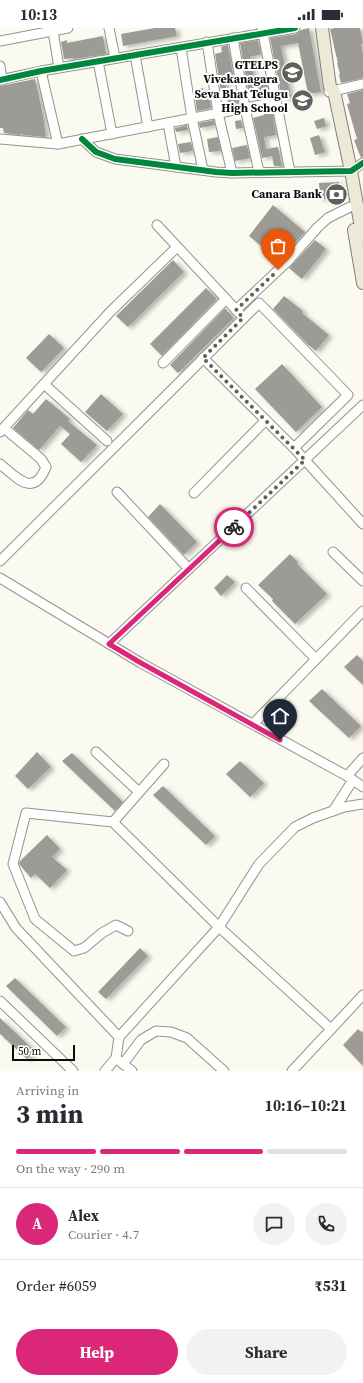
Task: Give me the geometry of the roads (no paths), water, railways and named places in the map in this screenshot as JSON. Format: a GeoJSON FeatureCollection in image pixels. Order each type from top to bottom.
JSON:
{"type":"FeatureCollection","features":[{"type":"Feature","properties":{"kind":"main road"},"geometry":{"type":"LineString","coordinates":[[322,28],[331,90],[348,171],[357,204],[363,239]]}},
{"type":"Feature","properties":{"kind":"main road"},"geometry":{"type":"LineString","coordinates":[[357,204],[363,283]]}},
{"type":"Feature","properties":{"kind":"street"},"geometry":{"type":"LineString","coordinates":[[0,41],[68,28]]}},
{"type":"Feature","properties":{"kind":"street"},"geometry":{"type":"LineString","coordinates":[[109,28],[115,58]]}},
{"type":"Feature","properties":{"kind":"street"},"geometry":{"type":"LineString","coordinates":[[0,66],[1,80],[41,70],[181,48],[263,31],[295,28]]}},
{"type":"Feature","properties":{"kind":"street"},"geometry":{"type":"LineString","coordinates":[[53,31],[59,68]]}},
{"type":"Feature","properties":{"kind":"street"},"geometry":{"type":"LineString","coordinates":[[263,31],[290,172]]}},
{"type":"Feature","properties":{"kind":"street"},"geometry":{"type":"LineString","coordinates":[[233,38],[245,108],[259,172]]}},
{"type":"Feature","properties":{"kind":"street"},"geometry":{"type":"LineString","coordinates":[[207,42],[218,113],[232,173]]}},
{"type":"Feature","properties":{"kind":"street"},"geometry":{"type":"LineString","coordinates":[[181,48],[192,118],[203,170]]}},
{"type":"Feature","properties":{"kind":"street"},"geometry":{"type":"LineString","coordinates":[[135,55],[148,127]]}},
{"type":"Feature","properties":{"kind":"street"},"geometry":{"type":"LineString","coordinates":[[98,61],[112,134]]}},
{"type":"Feature","properties":{"kind":"street"},"geometry":{"type":"LineString","coordinates":[[41,70],[58,144]]}},
{"type":"Feature","properties":{"kind":"street"},"geometry":{"type":"LineString","coordinates":[[331,90],[363,84]]}},
{"type":"Feature","properties":{"kind":"street"},"geometry":{"type":"LineString","coordinates":[[0,139],[58,144],[276,102]]}},
{"type":"Feature","properties":{"kind":"street"},"geometry":{"type":"LineString","coordinates":[[168,123],[176,167]]}},
{"type":"Feature","properties":{"kind":"street"},"geometry":{"type":"LineString","coordinates":[[82,139],[96,152],[105,157],[232,173],[348,171],[363,163]]}},
{"type":"Feature","properties":{"kind":"street"},"geometry":{"type":"LineString","coordinates":[[236,310],[288,261],[328,218],[357,204]]}},
{"type":"Feature","properties":{"kind":"street"},"geometry":{"type":"LineString","coordinates":[[157,225],[243,318]]}},
{"type":"Feature","properties":{"kind":"street"},"geometry":{"type":"LineString","coordinates":[[0,464],[26,484],[34,484],[43,476],[46,467],[41,459],[2,430],[110,312],[177,247]]}},
{"type":"Feature","properties":{"kind":"street"},"geometry":{"type":"LineString","coordinates":[[163,363],[226,299]]}},
{"type":"Feature","properties":{"kind":"street"},"geometry":{"type":"LineString","coordinates":[[0,561],[259,303],[348,395],[294,448]]}},
{"type":"Feature","properties":{"kind":"street"},"geometry":{"type":"LineString","coordinates":[[203,358],[294,448],[363,524]]}},
{"type":"Feature","properties":{"kind":"street"},"geometry":{"type":"LineString","coordinates":[[44,384],[107,441]]}},
{"type":"Feature","properties":{"kind":"street"},"geometry":{"type":"LineString","coordinates":[[109,644],[363,405]]}},
{"type":"Feature","properties":{"kind":"street"},"geometry":{"type":"LineString","coordinates":[[194,493],[266,420]]}},
{"type":"Feature","properties":{"kind":"street"},"geometry":{"type":"LineString","coordinates":[[117,492],[189,569]]}},
{"type":"Feature","properties":{"kind":"street"},"geometry":{"type":"LineString","coordinates":[[333,552],[363,581]]}},
{"type":"Feature","properties":{"kind":"street"},"geometry":{"type":"LineString","coordinates":[[0,578],[109,644],[350,778],[363,787]]}},
{"type":"Feature","properties":{"kind":"street"},"geometry":{"type":"LineString","coordinates":[[246,588],[316,659]]}},
{"type":"Feature","properties":{"kind":"street"},"geometry":{"type":"LineString","coordinates":[[253,724],[363,611]]}},
{"type":"Feature","properties":{"kind":"street"},"geometry":{"type":"LineString","coordinates":[[96,752],[139,792]]}},
{"type":"Feature","properties":{"kind":"street"},"geometry":{"type":"LineString","coordinates":[[333,811],[350,778],[363,758]]}},
{"type":"Feature","properties":{"kind":"street"},"geometry":{"type":"LineString","coordinates":[[112,822],[164,764]]}},
{"type":"Feature","properties":{"kind":"street"},"geometry":{"type":"LineString","coordinates":[[119,1061],[119,1037],[219,927],[259,864],[295,827],[313,818],[333,811],[363,804]]}},
{"type":"Feature","properties":{"kind":"street"},"geometry":{"type":"LineString","coordinates":[[128,931],[116,925],[102,933],[84,948],[74,951],[35,919],[12,864],[26,813],[112,822],[219,927],[332,1029]]}},
{"type":"Feature","properties":{"kind":"street"},"geometry":{"type":"LineString","coordinates":[[0,902],[16,928],[119,1037]]}},
{"type":"Feature","properties":{"kind":"street"},"geometry":{"type":"LineString","coordinates":[[292,1071],[363,995]]}},
{"type":"Feature","properties":{"kind":"street"},"geometry":{"type":"LineString","coordinates":[[0,1001],[73,1071]]}},
{"type":"Feature","properties":{"kind":"street"},"geometry":{"type":"LineString","coordinates":[[105,1071],[119,1061],[140,1040],[156,1030],[171,1032],[187,1038],[224,1071]]}},
{"type":"Feature","properties":{"kind":"street"},"geometry":{"type":"LineString","coordinates":[[119,1061],[132,1071]]}},
{"type":"Feature","properties":{"kind":"place","name":"GTELPS Vivekanagara"},"geometry":{"type":"Point","coordinates":[293,72]}},
{"type":"Feature","properties":{"kind":"place","name":"Seva Bhat Telugu High School"},"geometry":{"type":"Point","coordinates":[303,101]}},
{"type":"Feature","properties":{"kind":"place","name":"Canara Bank"},"geometry":{"type":"Point","coordinates":[337,194]}}]}
